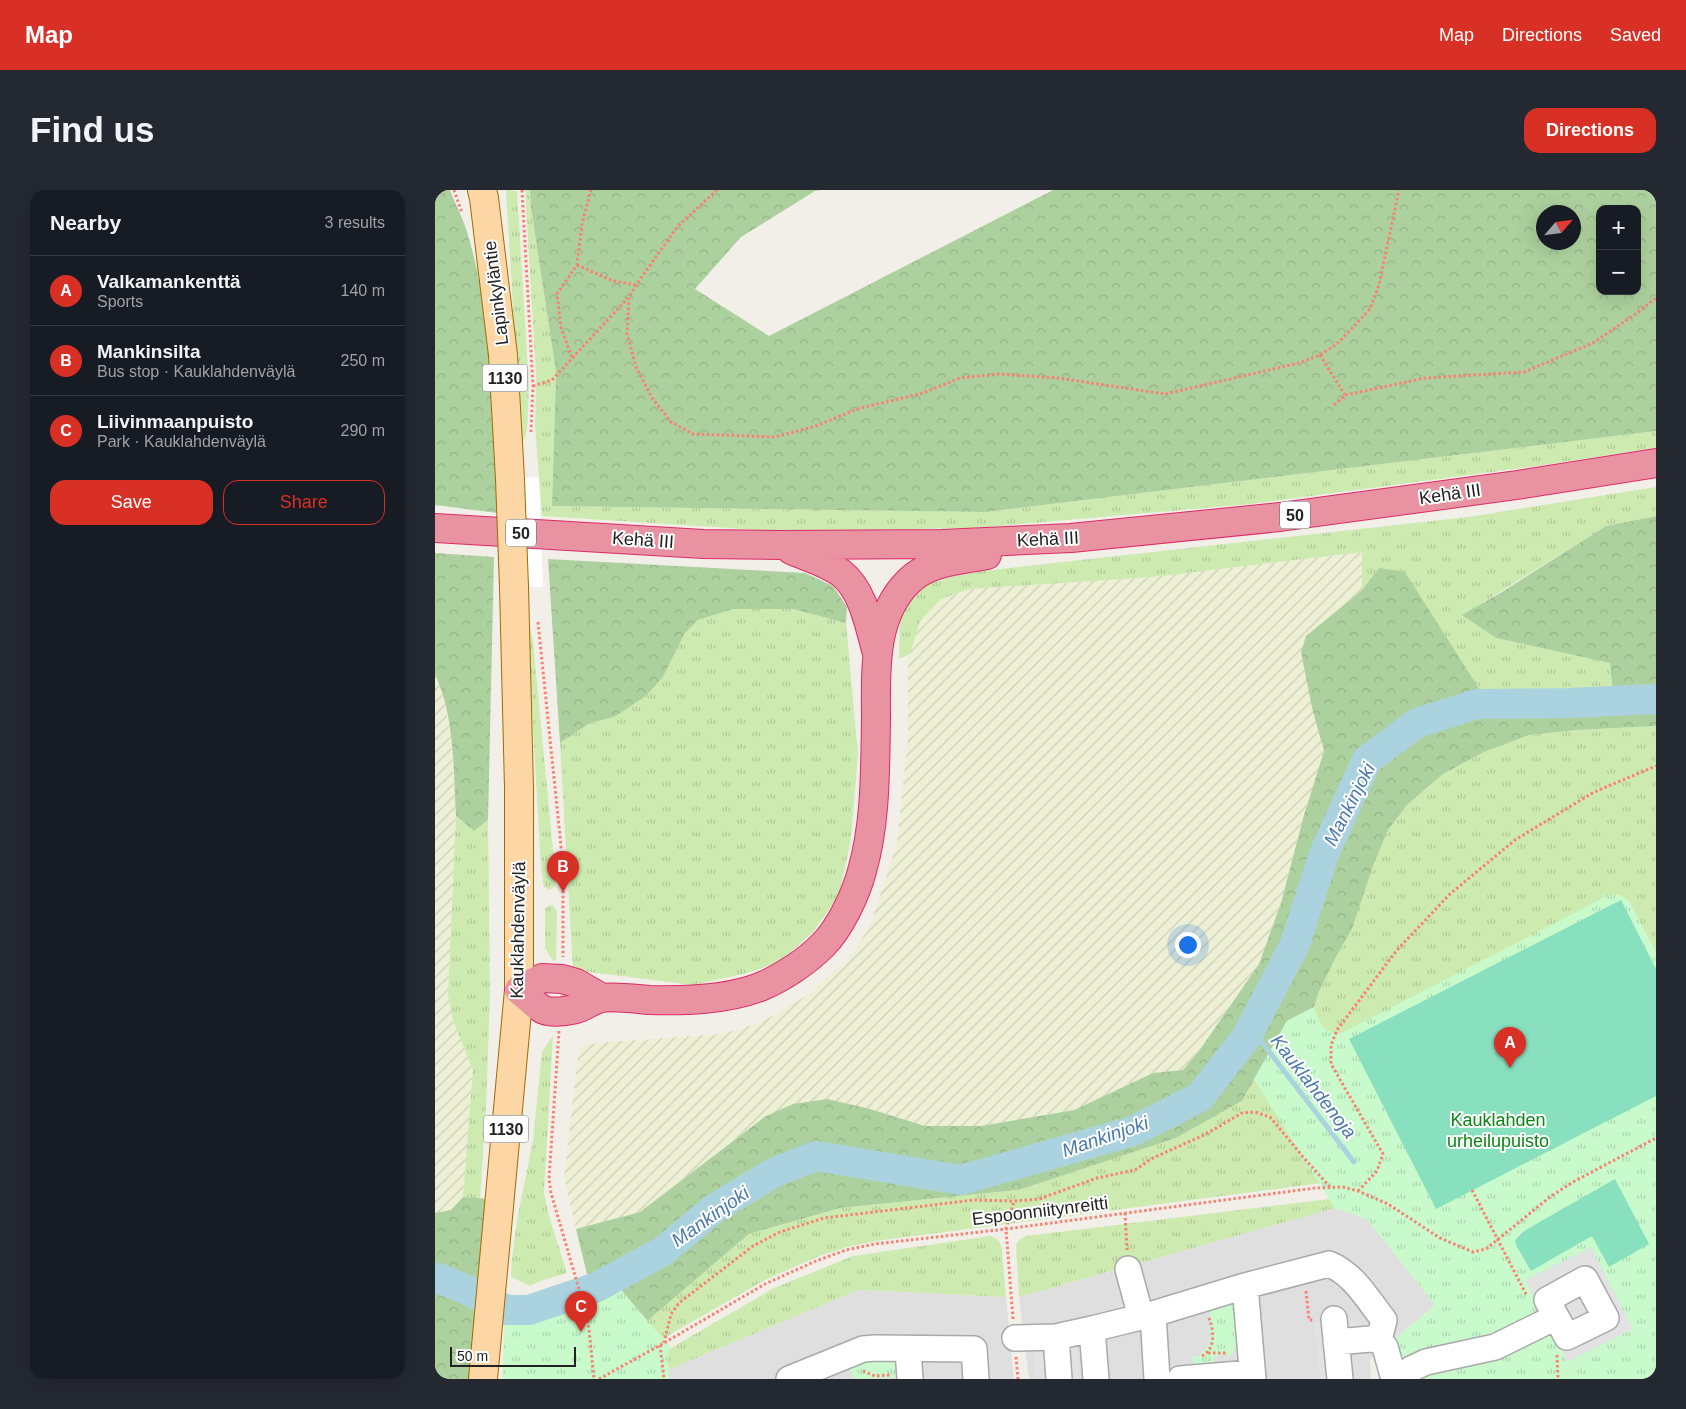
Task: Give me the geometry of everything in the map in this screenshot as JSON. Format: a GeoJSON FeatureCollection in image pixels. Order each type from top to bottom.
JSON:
{"type":"FeatureCollection","features":[{"type":"Feature","properties":{"kind":"highway","name":"Kehä III"},"geometry":{"type":"LineString","coordinates":[[435,528],[703,544],[942,544],[1071,538],[1290,516],[1517,485],[1656,463]]}},
{"type":"Feature","properties":{"kind":"highway"},"geometry":{"type":"LineString","coordinates":[[519,990],[541,978],[562,979],[577,983],[602,998],[674,1001],[738,994],[760,987],[780,977],[823,944],[852,900],[862,872],[871,829],[874,790],[877,652],[885,620],[899,593],[910,580],[931,566],[1071,538]]}},
{"type":"Feature","properties":{"kind":"highway"},"geometry":{"type":"LineString","coordinates":[[780,545],[825,564],[841,573],[854,587],[863,606],[877,652]]}},
{"type":"Feature","properties":{"kind":"main road","name":"Lapinkyläntie"},"geometry":{"type":"LineString","coordinates":[[484,192],[503,355],[510,479]]}},
{"type":"Feature","properties":{"kind":"main road","name":"Kauklahdenväylä"},"geometry":{"type":"LineString","coordinates":[[483,1379],[519,990],[519,788],[510,479]]}},
{"type":"Feature","properties":{"kind":"lane"},"geometry":{"type":"LineString","coordinates":[[1015,1338],[1055,1337],[1092,1329],[1329,1264],[1347,1274],[1384,1320],[1379,1340]]}},
{"type":"Feature","properties":{"kind":"lane"},"geometry":{"type":"LineString","coordinates":[[1128,1269],[1147,1315],[1157,1379]]}},
{"type":"Feature","properties":{"kind":"lane"},"geometry":{"type":"LineString","coordinates":[[1180,1379],[1252,1376],[1245,1286]]}},
{"type":"Feature","properties":{"kind":"lane"},"geometry":{"type":"LineString","coordinates":[[1340,1379],[1335,1330],[1379,1340],[1385,1347],[1394,1379],[1427,1362],[1495,1346],[1549,1321]]}},
{"type":"Feature","properties":{"kind":"lane"},"geometry":{"type":"LineString","coordinates":[[1092,1329],[1096,1379]]}},
{"type":"Feature","properties":{"kind":"lane"},"geometry":{"type":"LineString","coordinates":[[1055,1337],[1059,1379]]}},
{"type":"Feature","properties":{"kind":"lane"},"geometry":{"type":"LineString","coordinates":[[789,1379],[833,1366],[863,1349],[974,1349],[976,1379]]}},
{"type":"Feature","properties":{"kind":"lane"},"geometry":{"type":"LineString","coordinates":[[908,1349],[910,1376]]}},
{"type":"Feature","properties":{"kind":"path"},"geometry":{"type":"LineString","coordinates":[[454,190],[463,214]]}},
{"type":"Feature","properties":{"kind":"path"},"geometry":{"type":"LineString","coordinates":[[522,190],[533,386],[531,440]]}},
{"type":"Feature","properties":{"kind":"path"},"geometry":{"type":"LineString","coordinates":[[573,357],[561,328],[557,294],[577,265],[582,224],[591,190]]}},
{"type":"Feature","properties":{"kind":"path"},"geometry":{"type":"LineString","coordinates":[[533,386],[552,380],[629,297],[678,226],[717,190]]}},
{"type":"Feature","properties":{"kind":"path"},"geometry":{"type":"LineString","coordinates":[[629,297],[627,334],[635,367],[652,398],[671,422],[693,434],[775,437],[816,426],[857,409],[923,393],[960,378],[1000,374],[1048,377],[1165,394],[1299,363],[1320,355],[1337,344],[1370,309],[1379,285],[1399,190]]}},
{"type":"Feature","properties":{"kind":"path"},"geometry":{"type":"LineString","coordinates":[[577,265],[613,281],[636,285]]}},
{"type":"Feature","properties":{"kind":"path"},"geometry":{"type":"LineString","coordinates":[[1334,405],[1345,395],[1425,378],[1524,372],[1593,343],[1656,298]]}},
{"type":"Feature","properties":{"kind":"path"},"geometry":{"type":"LineString","coordinates":[[1320,355],[1345,395]]}},
{"type":"Feature","properties":{"kind":"path"},"geometry":{"type":"LineString","coordinates":[[538,615],[561,846],[564,928],[563,961]]}},
{"type":"Feature","properties":{"kind":"path"},"geometry":{"type":"LineString","coordinates":[[1358,1191],[1377,1171],[1383,1154],[1331,1064],[1331,1045],[1337,1030],[1397,950],[1450,894],[1515,840],[1594,792],[1656,766]]}},
{"type":"Feature","properties":{"kind":"path"},"geometry":{"type":"LineString","coordinates":[[559,1026],[549,1179],[551,1193],[588,1320],[594,1379]]}},
{"type":"Feature","properties":{"kind":"path"},"geometry":{"type":"LineString","coordinates":[[664,1343],[671,1314],[679,1302],[753,1246],[780,1232],[824,1218],[974,1200],[1014,1201],[1039,1199],[1097,1178],[1135,1170],[1153,1158],[1206,1134],[1242,1113],[1255,1112],[1270,1117],[1303,1158],[1330,1187]]}},
{"type":"Feature","properties":{"kind":"path"},"geometry":{"type":"LineString","coordinates":[[1497,1241],[1550,1197],[1573,1182],[1656,1138]]}},
{"type":"Feature","properties":{"kind":"path","name":"Espoonniitynreitti"},"geometry":{"type":"LineString","coordinates":[[599,1379],[765,1284],[846,1250],[875,1244],[1330,1187],[1343,1187],[1358,1191],[1388,1204],[1440,1238],[1473,1252],[1486,1249],[1497,1241]]}},
{"type":"Feature","properties":{"kind":"path"},"geometry":{"type":"LineString","coordinates":[[1472,1190],[1497,1241],[1549,1321],[1558,1357],[1558,1379]]}},
{"type":"Feature","properties":{"kind":"path"},"geometry":{"type":"LineString","coordinates":[[1014,1201],[1006,1229],[1018,1379]]}},
{"type":"Feature","properties":{"kind":"path"},"geometry":{"type":"LineString","coordinates":[[1125,1214],[1128,1269]]}},
{"type":"Feature","properties":{"kind":"path"},"geometry":{"type":"LineString","coordinates":[[1303,1271],[1309,1320],[1335,1330]]}},
{"type":"Feature","properties":{"kind":"path"},"geometry":{"type":"LineString","coordinates":[[1196,1359],[1207,1353],[1211,1346],[1213,1335],[1213,1328],[1199,1300]]}},
{"type":"Feature","properties":{"kind":"path"},"geometry":{"type":"LineString","coordinates":[[660,1345],[664,1379]]}},
{"type":"Feature","properties":{"kind":"path"},"geometry":{"type":"LineString","coordinates":[[833,1366],[853,1366],[875,1376],[910,1376]]}},
{"type":"Feature","properties":{"kind":"shaded area"},"geometry":{"type":"Polygon","coordinates":[[[1335,1208],[1367,1219],[1435,1305],[1370,1360],[1371,1379],[1029,1379],[1019,1297],[1335,1208]]]}},
{"type":"Feature","properties":{"kind":"shaded area"},"geometry":{"type":"Polygon","coordinates":[[[1591,1247],[1633,1329],[1567,1362],[1525,1280],[1591,1247]]]}},
{"type":"Feature","properties":{"kind":"shaded area"},"geometry":{"type":"Polygon","coordinates":[[[858,1290],[1006,1297],[1014,1379],[669,1379],[668,1370],[858,1290]]]}},
{"type":"Feature","properties":{"kind":"shaded area"},"geometry":{"type":"Polygon","coordinates":[[[1359,1318],[1362,1348],[1349,1349],[1352,1379],[1320,1379],[1314,1322],[1359,1318]]]}},
{"type":"Feature","properties":{"kind":"shaded area"},"geometry":{"type":"Polygon","coordinates":[[[1076,1345],[1079,1379],[1036,1379],[1033,1349],[1076,1345]]]}},
{"type":"Feature","properties":{"kind":"green space"},"geometry":{"type":"Polygon","coordinates":[[[435,190],[450,190],[465,227],[483,301],[491,372],[498,513],[435,505],[435,190]]]}},
{"type":"Feature","properties":{"kind":"green space"},"geometry":{"type":"Polygon","coordinates":[[[506,190],[517,191],[529,386],[527,430],[521,444],[506,190]]]}},
{"type":"Feature","properties":{"kind":"green space"},"geometry":{"type":"Polygon","coordinates":[[[525,190],[530,190],[531,208],[556,372],[552,506],[985,512],[1656,431],[1656,448],[1251,504],[976,528],[777,531],[542,516],[535,426],[536,375],[525,190]]]}},
{"type":"Feature","properties":{"kind":"green space"},"geometry":{"type":"Polygon","coordinates":[[[530,190],[821,190],[815,191],[741,237],[695,289],[769,336],[1053,190],[1656,190],[1656,431],[985,512],[552,506],[556,372],[531,208],[530,190]]]}},
{"type":"Feature","properties":{"kind":"green space"},"geometry":{"type":"Polygon","coordinates":[[[1656,487],[1656,516],[1606,526],[1463,615],[1496,638],[1610,663],[1614,706],[1494,712],[1405,573],[1379,568],[1362,590],[1362,552],[1153,577],[969,589],[941,599],[920,621],[910,654],[899,659],[900,613],[927,584],[965,573],[1468,517],[1656,487]]]}},
{"type":"Feature","properties":{"kind":"green space"},"geometry":{"type":"Polygon","coordinates":[[[1656,516],[1656,726],[1577,730],[1529,735],[1484,752],[1443,774],[1407,805],[1388,830],[1373,866],[1352,929],[1336,957],[1318,994],[1314,1007],[1287,1021],[1242,1101],[1176,1138],[1019,1190],[840,1208],[749,1234],[639,1328],[596,1311],[576,1229],[640,1212],[766,1116],[793,1104],[827,1099],[870,1109],[925,1126],[981,1126],[1074,1110],[1153,1073],[1183,1070],[1199,1051],[1259,964],[1281,903],[1304,815],[1324,751],[1312,708],[1301,652],[1306,636],[1362,590],[1379,568],[1405,572],[1494,712],[1614,706],[1610,663],[1496,638],[1462,615],[1606,526],[1656,516]]]}},
{"type":"Feature","properties":{"kind":"green space"},"geometry":{"type":"Polygon","coordinates":[[[1362,552],[1362,590],[1306,636],[1301,652],[1312,708],[1324,751],[1304,815],[1281,903],[1259,964],[1199,1051],[1183,1070],[1153,1073],[1074,1110],[981,1126],[925,1126],[870,1109],[766,1116],[640,1212],[576,1229],[564,1177],[579,1047],[597,1043],[722,1034],[762,1022],[804,997],[848,960],[870,926],[897,843],[908,737],[908,660],[920,621],[941,599],[969,589],[1153,577],[1362,552]]]}},
{"type":"Feature","properties":{"kind":"green space"},"geometry":{"type":"Polygon","coordinates":[[[435,553],[494,557],[488,820],[474,831],[456,816],[450,725],[442,691],[435,674],[435,553]]]}},
{"type":"Feature","properties":{"kind":"green space"},"geometry":{"type":"Polygon","coordinates":[[[548,559],[805,573],[833,586],[847,607],[846,623],[793,609],[733,609],[698,620],[685,633],[663,677],[646,696],[614,717],[590,723],[560,743],[548,559]]]}},
{"type":"Feature","properties":{"kind":"green space"},"geometry":{"type":"Polygon","coordinates":[[[733,609],[793,609],[846,623],[858,754],[851,839],[839,895],[814,931],[780,962],[747,973],[693,985],[573,970],[560,743],[590,723],[614,717],[663,677],[685,633],[698,620],[733,609]]]}},
{"type":"Feature","properties":{"kind":"green space"},"geometry":{"type":"Polygon","coordinates":[[[527,621],[533,641],[556,881],[555,886],[550,890],[544,887],[541,867],[527,621]]]}},
{"type":"Feature","properties":{"kind":"green space"},"geometry":{"type":"Polygon","coordinates":[[[435,674],[442,688],[451,738],[456,816],[448,995],[453,1021],[473,1070],[463,1197],[451,1210],[435,1213],[435,674]]]}},
{"type":"Feature","properties":{"kind":"green space"},"geometry":{"type":"Polygon","coordinates":[[[1656,726],[1656,953],[1629,901],[1340,1182],[876,1241],[847,1247],[817,1257],[765,1280],[659,1341],[639,1328],[749,1234],[840,1208],[1019,1190],[1176,1138],[1242,1101],[1287,1021],[1314,1007],[1318,994],[1336,957],[1352,929],[1373,866],[1388,830],[1407,805],[1443,774],[1484,752],[1529,735],[1577,730],[1656,726]]]}},
{"type":"Feature","properties":{"kind":"green space"},"geometry":{"type":"Polygon","coordinates":[[[456,816],[474,831],[488,820],[490,994],[486,1109],[480,1199],[463,1197],[473,1070],[453,1021],[448,995],[456,816]]]}},
{"type":"Feature","properties":{"kind":"green space","name":"Kauklahden urheilupuisto"},"geometry":{"type":"Polygon","coordinates":[[[1611,894],[1620,895],[1629,901],[1656,953],[1656,1379],[1415,1379],[1414,1374],[1390,1343],[1435,1305],[1367,1219],[1335,1208],[1254,1079],[1287,1021],[1314,1007],[1325,1029],[1340,1034],[1611,894]]]}},
{"type":"Feature","properties":{"kind":"green space"},"geometry":{"type":"Polygon","coordinates":[[[1621,900],[1656,969],[1656,1096],[1436,1209],[1349,1039],[1621,900]]]}},
{"type":"Feature","properties":{"kind":"green space"},"geometry":{"type":"Polygon","coordinates":[[[549,905],[553,906],[557,911],[556,960],[553,961],[545,948],[545,909],[549,905]]]}},
{"type":"Feature","properties":{"kind":"green space"},"geometry":{"type":"Polygon","coordinates":[[[553,1035],[544,1193],[549,1216],[567,1273],[530,1286],[511,1277],[512,1259],[517,1220],[533,1140],[542,1052],[553,1035]]]}},
{"type":"Feature","properties":{"kind":"green space"},"geometry":{"type":"Polygon","coordinates":[[[1615,1179],[1649,1244],[1609,1267],[1592,1236],[1531,1271],[1515,1240],[1524,1231],[1615,1179]]]}},
{"type":"Feature","properties":{"kind":"green space"},"geometry":{"type":"Polygon","coordinates":[[[463,1197],[489,1199],[475,1379],[435,1379],[435,1213],[451,1210],[463,1197]]]}},
{"type":"Feature","properties":{"kind":"green space"},"geometry":{"type":"Polygon","coordinates":[[[1338,1198],[1504,1272],[1435,1305],[1367,1219],[1335,1208],[1019,1297],[1016,1245],[1019,1240],[1026,1236],[1338,1198]]]}},
{"type":"Feature","properties":{"kind":"green space"},"geometry":{"type":"Polygon","coordinates":[[[990,1236],[998,1240],[1002,1249],[1006,1297],[858,1290],[668,1370],[668,1352],[671,1348],[774,1288],[853,1256],[990,1236]]]}},
{"type":"Feature","properties":{"kind":"green space"},"geometry":{"type":"Polygon","coordinates":[[[616,1284],[671,1348],[668,1352],[669,1379],[502,1379],[505,1315],[530,1316],[616,1284]]]}},
{"type":"Feature","properties":{"kind":"green space"},"geometry":{"type":"Polygon","coordinates":[[[1231,1300],[1238,1311],[1243,1328],[1233,1353],[1231,1356],[1224,1354],[1214,1357],[1216,1368],[1204,1369],[1194,1365],[1192,1357],[1199,1356],[1209,1345],[1210,1306],[1231,1300]]]}},
{"type":"Feature","properties":{"kind":"green space"},"geometry":{"type":"Polygon","coordinates":[[[896,1359],[901,1377],[855,1379],[847,1364],[857,1361],[896,1359]]]}},
{"type":"Feature","properties":{"kind":"pier"},"geometry":{"type":"Polygon","coordinates":[[[539,477],[543,587],[500,586],[497,480],[539,477]]]}},
{"type":"Feature","properties":{"kind":"waterway","name":"Mankinjoki"},"geometry":{"type":"LineString","coordinates":[[435,1279],[438,1278],[465,1289],[507,1310],[529,1310],[597,1287],[663,1251],[715,1208],[775,1172],[816,1156],[961,1180],[1133,1131],[1200,1097],[1247,1036],[1295,944],[1324,854],[1367,760],[1417,723],[1477,704],[1570,703],[1656,699]]}},
{"type":"Feature","properties":{"kind":"waterway","name":"Kauklahdenoja"},"geometry":{"type":"LineString","coordinates":[[1251,1028],[1354,1162]]}},
{"type":"Feature","properties":{"kind":"place","name":"Mankinsilta"},"geometry":{"type":"Point","coordinates":[563,892]}},
{"type":"Feature","properties":{"kind":"place","name":"Valkamankenttä"},"geometry":{"type":"Point","coordinates":[1510,1068]}},
{"type":"Feature","properties":{"kind":"place","name":"Liivinmaanpuisto"},"geometry":{"type":"Point","coordinates":[581,1332]}}]}
